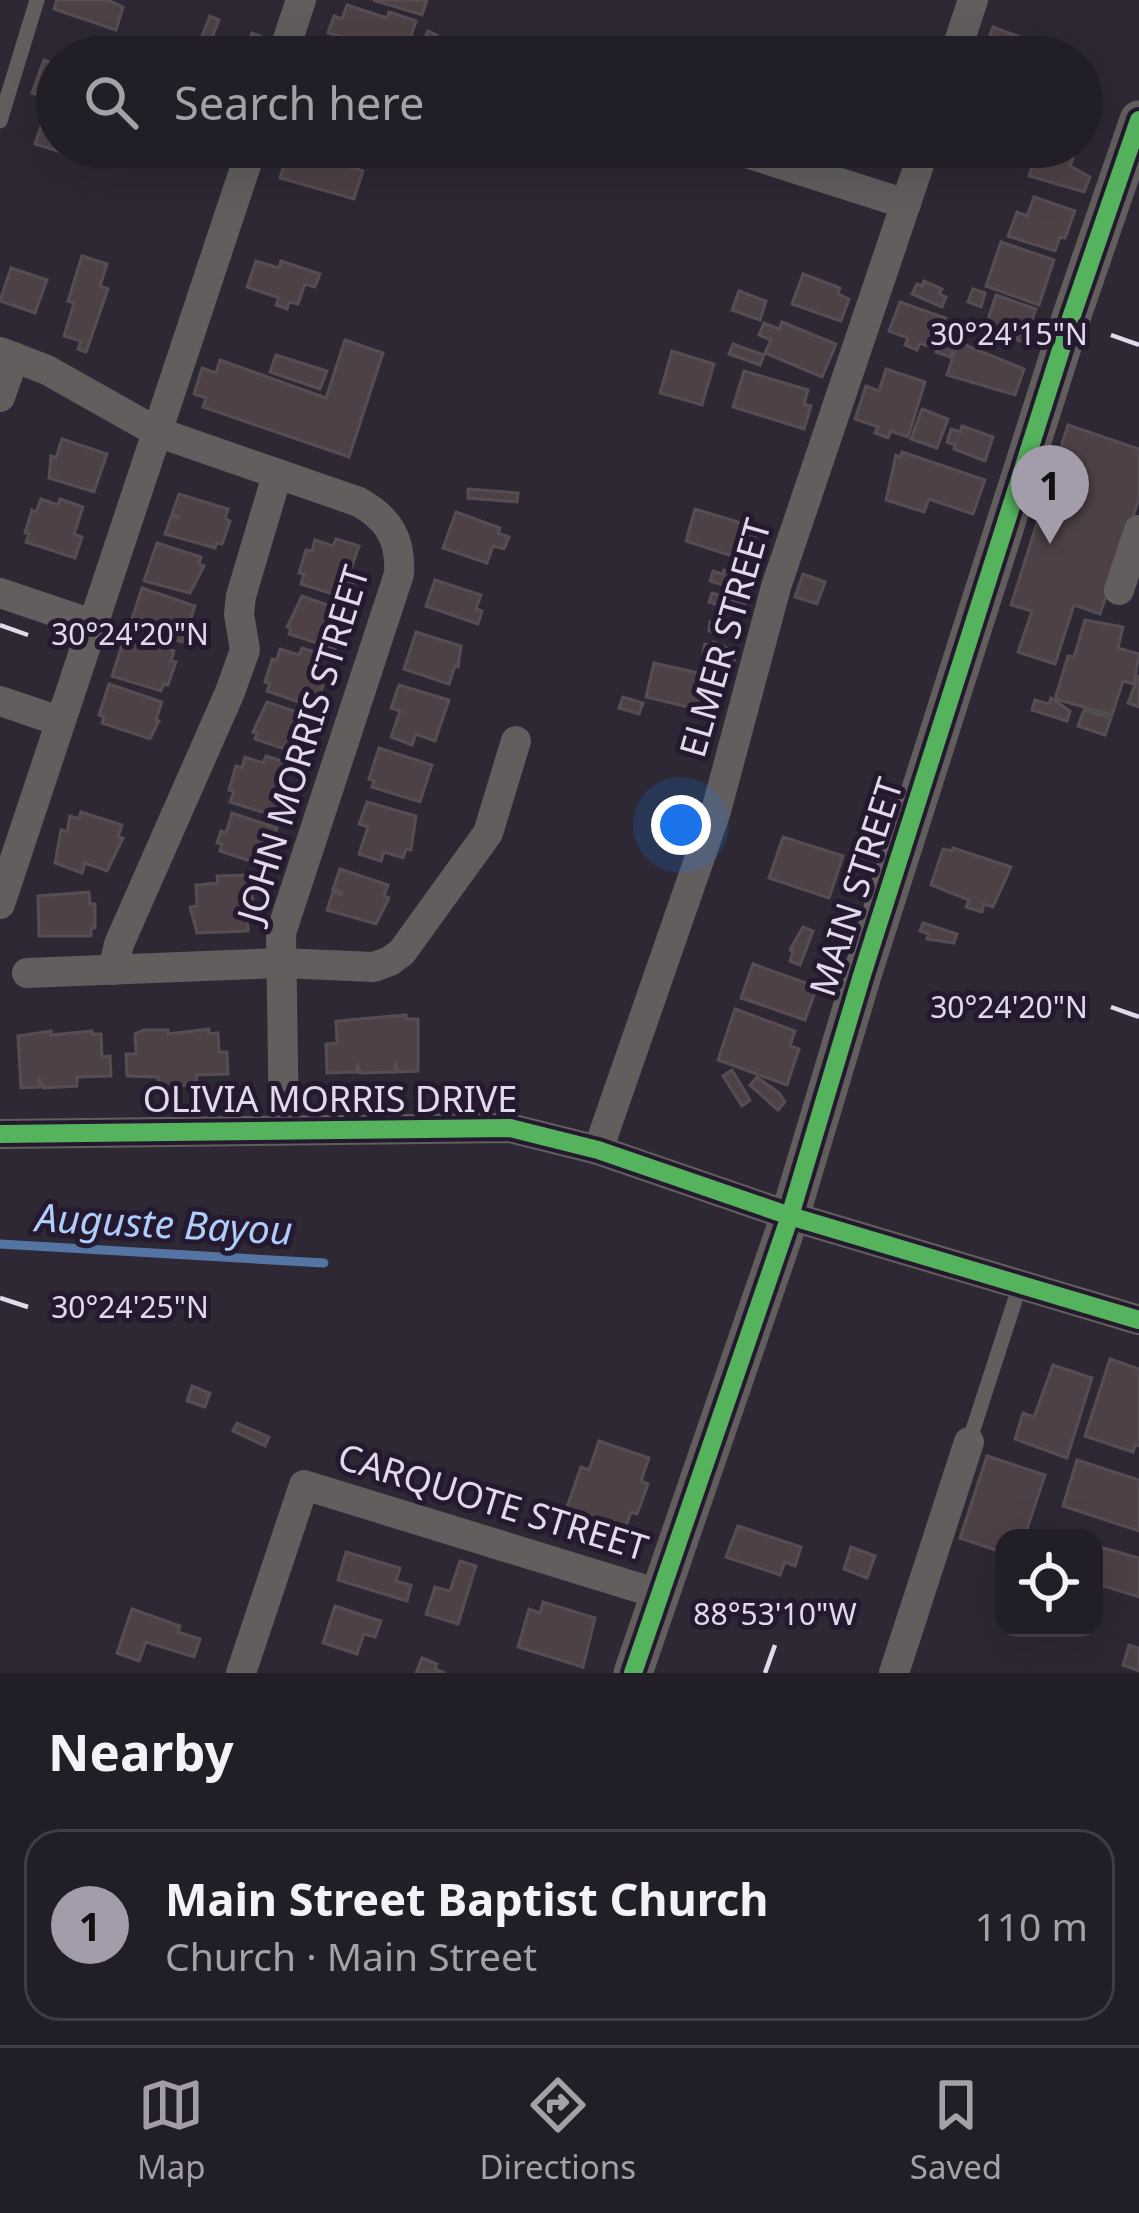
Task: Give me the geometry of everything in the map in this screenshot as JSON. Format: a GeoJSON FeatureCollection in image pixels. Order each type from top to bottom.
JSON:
{"type":"FeatureCollection","features":[{"type":"Feature","properties":{"kind":"street"},"geometry":{"type":"LineString","coordinates":[[289,36],[301,0]]}},
{"type":"Feature","properties":{"kind":"street"},"geometry":{"type":"LineString","coordinates":[[961,36],[973,0]]}},
{"type":"Feature","properties":{"kind":"street","name":"MAIN STREET"},"geometry":{"type":"LineString","coordinates":[[633,1673],[790,1216],[1072,315],[1139,120]]}},
{"type":"Feature","properties":{"kind":"street"},"geometry":{"type":"LineString","coordinates":[[0,904],[245,168]]}},
{"type":"Feature","properties":{"kind":"street"},"geometry":{"type":"LineString","coordinates":[[794,168],[906,204]]}},
{"type":"Feature","properties":{"kind":"street","name":"ELMER STREET"},"geometry":{"type":"LineString","coordinates":[[598,1150],[716,811],[776,587],[918,168]]}},
{"type":"Feature","properties":{"kind":"street"},"geometry":{"type":"LineString","coordinates":[[0,398],[7,355],[47,370],[157,432],[278,475],[241,596],[244,650],[119,944],[113,970]]}},
{"type":"Feature","properties":{"kind":"street","name":"JOHN MORRIS STREET"},"geometry":{"type":"LineString","coordinates":[[278,475],[379,513],[397,542],[399,574],[285,914],[280,963],[284,1130]]}},
{"type":"Feature","properties":{"kind":"street"},"geometry":{"type":"LineString","coordinates":[[1119,590],[1139,530]]}},
{"type":"Feature","properties":{"kind":"street"},"geometry":{"type":"LineString","coordinates":[[0,593],[92,624]]}},
{"type":"Feature","properties":{"kind":"street"},"geometry":{"type":"LineString","coordinates":[[0,701],[59,721]]}},
{"type":"Feature","properties":{"kind":"street"},"geometry":{"type":"LineString","coordinates":[[27,973],[280,963],[374,967],[390,962],[488,833],[516,741]]}},
{"type":"Feature","properties":{"kind":"street","name":"OLIVIA MORRIS DRIVE"},"geometry":{"type":"LineString","coordinates":[[0,1134],[510,1128],[598,1150],[790,1216],[1139,1320]]}},
{"type":"Feature","properties":{"kind":"street"},"geometry":{"type":"LineString","coordinates":[[894,1673],[969,1442]]}},
{"type":"Feature","properties":{"kind":"street","name":"CARQUOTE STREET"},"geometry":{"type":"LineString","coordinates":[[241,1673],[304,1485],[659,1594]]}},
{"type":"Feature","properties":{"kind":"lane"},"geometry":{"type":"LineString","coordinates":[[0,121],[37,0]]}},
{"type":"Feature","properties":{"kind":"lane"},"geometry":{"type":"LineString","coordinates":[[969,1442],[1020,1285]]}},
{"type":"Feature","properties":{"kind":"building"},"geometry":{"type":"Polygon","coordinates":[[[57,0],[108,0],[123,7],[116,30],[54,9],[57,0]]]}},
{"type":"Feature","properties":{"kind":"building"},"geometry":{"type":"Polygon","coordinates":[[[373,0],[427,0],[422,15],[373,0]]]}},
{"type":"Feature","properties":{"kind":"building"},"geometry":{"type":"Polygon","coordinates":[[[347,5],[387,18],[389,12],[416,21],[411,36],[328,33],[334,16],[342,19],[347,5]]]}},
{"type":"Feature","properties":{"kind":"building"},"geometry":{"type":"Polygon","coordinates":[[[210,16],[219,20],[213,36],[202,36],[210,16]]]}},
{"type":"Feature","properties":{"kind":"building"},"geometry":{"type":"Polygon","coordinates":[[[993,27],[1017,36],[990,36],[993,27]]]}},
{"type":"Feature","properties":{"kind":"building"},"geometry":{"type":"Polygon","coordinates":[[[283,168],[363,171],[354,199],[280,178],[283,168]]]}},
{"type":"Feature","properties":{"kind":"building"},"geometry":{"type":"Polygon","coordinates":[[[1032,168],[1074,168],[1090,177],[1084,192],[1029,176],[1032,168]]]}},
{"type":"Feature","properties":{"kind":"building"},"geometry":{"type":"Polygon","coordinates":[[[1034,197],[1075,211],[1055,251],[1008,236],[1017,212],[1027,216],[1034,197]]]}},
{"type":"Feature","properties":{"kind":"building"},"geometry":{"type":"Polygon","coordinates":[[[1001,242],[1054,260],[1039,305],[986,286],[1001,242]]]}},
{"type":"Feature","properties":{"kind":"building"},"geometry":{"type":"Polygon","coordinates":[[[82,256],[107,264],[100,286],[108,289],[86,352],[78,349],[81,341],[64,336],[74,303],[68,301],[82,256]]]}},
{"type":"Feature","properties":{"kind":"building"},"geometry":{"type":"Polygon","coordinates":[[[256,261],[279,268],[281,261],[320,274],[315,287],[305,284],[298,304],[289,302],[287,309],[276,305],[279,298],[247,287],[256,261]]]}},
{"type":"Feature","properties":{"kind":"building"},"geometry":{"type":"Polygon","coordinates":[[[11,268],[47,280],[35,313],[0,301],[11,268]]]}},
{"type":"Feature","properties":{"kind":"building"},"geometry":{"type":"Polygon","coordinates":[[[803,274],[840,288],[838,294],[849,299],[841,321],[792,304],[803,274]]]}},
{"type":"Feature","properties":{"kind":"building"},"geometry":{"type":"Polygon","coordinates":[[[924,281],[942,289],[939,294],[946,297],[942,307],[912,294],[924,281]]]}},
{"type":"Feature","properties":{"kind":"building"},"geometry":{"type":"Polygon","coordinates":[[[973,289],[985,293],[981,307],[968,302],[973,289]]]}},
{"type":"Feature","properties":{"kind":"building"},"geometry":{"type":"Polygon","coordinates":[[[739,291],[766,301],[760,320],[732,310],[739,291]]]}},
{"type":"Feature","properties":{"kind":"building"},"geometry":{"type":"Polygon","coordinates":[[[996,295],[1036,309],[1031,323],[1041,326],[1035,346],[985,329],[996,295]]]}},
{"type":"Feature","properties":{"kind":"building"},"geometry":{"type":"Polygon","coordinates":[[[900,302],[945,318],[934,348],[920,343],[917,350],[905,345],[908,338],[889,331],[900,302]]]}},
{"type":"Feature","properties":{"kind":"building"},"geometry":{"type":"Polygon","coordinates":[[[782,322],[836,344],[822,377],[765,353],[771,340],[759,335],[764,323],[779,329],[782,322]]]}},
{"type":"Feature","properties":{"kind":"building"},"geometry":{"type":"Polygon","coordinates":[[[941,339],[955,343],[950,357],[936,352],[941,339]]]}},
{"type":"Feature","properties":{"kind":"building"},"geometry":{"type":"Polygon","coordinates":[[[345,340],[383,353],[349,457],[203,407],[206,398],[194,394],[202,368],[216,373],[220,360],[326,398],[345,340]]]}},
{"type":"Feature","properties":{"kind":"building"},"geometry":{"type":"Polygon","coordinates":[[[958,342],[1024,369],[1015,395],[947,375],[958,342]]]}},
{"type":"Feature","properties":{"kind":"building"},"geometry":{"type":"Polygon","coordinates":[[[733,344],[764,355],[760,365],[729,354],[733,344]]]}},
{"type":"Feature","properties":{"kind":"building"},"geometry":{"type":"Polygon","coordinates":[[[672,351],[714,364],[702,405],[660,393],[672,351]]]}},
{"type":"Feature","properties":{"kind":"building"},"geometry":{"type":"Polygon","coordinates":[[[276,355],[327,371],[320,389],[270,372],[276,355]]]}},
{"type":"Feature","properties":{"kind":"building"},"geometry":{"type":"Polygon","coordinates":[[[886,369],[925,382],[908,437],[891,431],[888,438],[875,433],[878,427],[855,419],[866,386],[879,391],[886,369]]]}},
{"type":"Feature","properties":{"kind":"building"},"geometry":{"type":"Polygon","coordinates":[[[744,371],[808,390],[804,404],[811,406],[804,429],[733,407],[744,371]]]}},
{"type":"Feature","properties":{"kind":"building"},"geometry":{"type":"Polygon","coordinates":[[[922,409],[948,419],[937,448],[911,439],[922,409]]]}},
{"type":"Feature","properties":{"kind":"building"},"geometry":{"type":"Polygon","coordinates":[[[1068,425],[1139,449],[1139,499],[1100,614],[1074,605],[1055,664],[1018,652],[1032,611],[1011,605],[1068,425]]]}},
{"type":"Feature","properties":{"kind":"building"},"geometry":{"type":"Polygon","coordinates":[[[962,426],[993,437],[985,461],[947,442],[951,429],[960,432],[962,426]]]}},
{"type":"Feature","properties":{"kind":"building"},"geometry":{"type":"Polygon","coordinates":[[[62,439],[107,454],[94,492],[49,478],[51,456],[56,458],[62,439]]]}},
{"type":"Feature","properties":{"kind":"building"},"geometry":{"type":"Polygon","coordinates":[[[902,452],[985,480],[973,514],[929,499],[924,512],[886,500],[896,455],[901,457],[902,452]]]}},
{"type":"Feature","properties":{"kind":"building"},"geometry":{"type":"Polygon","coordinates":[[[468,489],[518,493],[517,502],[468,498],[468,489]]]}},
{"type":"Feature","properties":{"kind":"building"},"geometry":{"type":"Polygon","coordinates":[[[179,494],[228,509],[225,519],[230,521],[222,544],[215,548],[165,534],[171,517],[180,517],[172,514],[179,494]]]}},
{"type":"Feature","properties":{"kind":"building"},"geometry":{"type":"Polygon","coordinates":[[[41,499],[83,507],[74,534],[82,537],[75,558],[26,542],[32,510],[36,512],[41,499]]]}},
{"type":"Feature","properties":{"kind":"building"},"geometry":{"type":"Polygon","coordinates":[[[695,509],[758,528],[748,561],[686,541],[695,509]]]}},
{"type":"Feature","properties":{"kind":"building"},"geometry":{"type":"Polygon","coordinates":[[[456,512],[500,528],[498,533],[509,537],[504,549],[493,546],[487,563],[443,548],[456,512]]]}},
{"type":"Feature","properties":{"kind":"building"},"geometry":{"type":"Polygon","coordinates":[[[336,539],[359,546],[350,572],[356,575],[349,599],[301,584],[306,550],[312,551],[315,540],[333,546],[336,539]]]}},
{"type":"Feature","properties":{"kind":"building"},"geometry":{"type":"Polygon","coordinates":[[[157,543],[201,557],[199,564],[204,566],[190,593],[144,581],[157,543]]]}},
{"type":"Feature","properties":{"kind":"building"},"geometry":{"type":"Polygon","coordinates":[[[724,570],[750,582],[746,592],[710,581],[713,571],[723,574],[724,570]]]}},
{"type":"Feature","properties":{"kind":"building"},"geometry":{"type":"Polygon","coordinates":[[[803,574],[825,582],[817,604],[795,597],[803,574]]]}},
{"type":"Feature","properties":{"kind":"building"},"geometry":{"type":"Polygon","coordinates":[[[435,580],[481,595],[478,624],[426,606],[435,580]]]}},
{"type":"Feature","properties":{"kind":"building"},"geometry":{"type":"Polygon","coordinates":[[[142,588],[195,606],[192,625],[182,642],[135,627],[137,620],[132,619],[142,588]]]}},
{"type":"Feature","properties":{"kind":"building"},"geometry":{"type":"Polygon","coordinates":[[[712,593],[745,603],[743,613],[709,602],[712,593]]]}},
{"type":"Feature","properties":{"kind":"building"},"geometry":{"type":"Polygon","coordinates":[[[302,596],[347,612],[335,649],[289,634],[287,627],[302,596]]]}},
{"type":"Feature","properties":{"kind":"building"},"geometry":{"type":"Polygon","coordinates":[[[1085,620],[1123,627],[1118,648],[1139,654],[1134,684],[1123,681],[1112,715],[1055,699],[1085,620]]]}},
{"type":"Feature","properties":{"kind":"building"},"geometry":{"type":"Polygon","coordinates":[[[710,622],[741,628],[740,637],[709,631],[710,622]]]}},
{"type":"Feature","properties":{"kind":"building"},"geometry":{"type":"Polygon","coordinates":[[[416,632],[461,646],[449,684],[404,669],[416,632]]]}},
{"type":"Feature","properties":{"kind":"building"},"geometry":{"type":"Polygon","coordinates":[[[125,636],[174,651],[171,661],[176,662],[161,691],[112,676],[125,636]]]}},
{"type":"Feature","properties":{"kind":"building"},"geometry":{"type":"Polygon","coordinates":[[[714,642],[736,652],[734,661],[703,653],[705,644],[713,646],[714,642]]]}},
{"type":"Feature","properties":{"kind":"building"},"geometry":{"type":"Polygon","coordinates":[[[302,648],[324,655],[315,683],[323,685],[316,708],[267,691],[272,659],[277,660],[280,649],[299,655],[302,648]]]}},
{"type":"Feature","properties":{"kind":"building"},"geometry":{"type":"Polygon","coordinates":[[[654,663],[712,676],[704,711],[646,697],[654,663]]]}},
{"type":"Feature","properties":{"kind":"building"},"geometry":{"type":"Polygon","coordinates":[[[1139,675],[1139,707],[1128,703],[1139,675]]]}},
{"type":"Feature","properties":{"kind":"building"},"geometry":{"type":"Polygon","coordinates":[[[109,684],[162,702],[150,739],[102,723],[104,717],[99,715],[109,684]]]}},
{"type":"Feature","properties":{"kind":"building"},"geometry":{"type":"Polygon","coordinates":[[[399,685],[449,700],[435,741],[416,734],[412,745],[391,737],[400,711],[391,708],[399,685]]]}},
{"type":"Feature","properties":{"kind":"building"},"geometry":{"type":"Polygon","coordinates":[[[623,697],[643,703],[639,714],[619,708],[623,697]]]}},
{"type":"Feature","properties":{"kind":"building"},"geometry":{"type":"Polygon","coordinates":[[[1051,698],[1070,711],[1067,721],[1032,710],[1035,700],[1049,704],[1051,698]]]}},
{"type":"Feature","properties":{"kind":"building"},"geometry":{"type":"Polygon","coordinates":[[[267,702],[312,717],[300,754],[255,739],[253,732],[267,702]]]}},
{"type":"Feature","properties":{"kind":"building"},"geometry":{"type":"Polygon","coordinates":[[[1084,710],[1111,718],[1105,735],[1078,726],[1084,710]]]}},
{"type":"Feature","properties":{"kind":"building"},"geometry":{"type":"Polygon","coordinates":[[[379,748],[432,765],[420,802],[372,787],[374,781],[369,779],[379,748]]]}},
{"type":"Feature","properties":{"kind":"building"},"geometry":{"type":"Polygon","coordinates":[[[266,756],[288,763],[279,789],[287,791],[278,817],[230,802],[236,766],[242,768],[245,757],[263,763],[266,756]]]}},
{"type":"Feature","properties":{"kind":"building"},"geometry":{"type":"Polygon","coordinates":[[[367,802],[416,816],[411,850],[406,849],[403,858],[384,852],[381,861],[359,854],[368,827],[359,824],[367,802]]]}},
{"type":"Feature","properties":{"kind":"building"},"geometry":{"type":"Polygon","coordinates":[[[81,812],[122,825],[118,837],[123,838],[107,871],[85,863],[82,873],[55,863],[61,830],[67,832],[70,816],[79,819],[81,812]]]}},
{"type":"Feature","properties":{"kind":"building"},"geometry":{"type":"Polygon","coordinates":[[[232,813],[277,828],[264,866],[220,851],[222,844],[217,843],[232,813]]]}},
{"type":"Feature","properties":{"kind":"building"},"geometry":{"type":"Polygon","coordinates":[[[783,837],[843,856],[829,898],[769,878],[783,837]]]}},
{"type":"Feature","properties":{"kind":"building"},"geometry":{"type":"Polygon","coordinates":[[[943,849],[1011,867],[993,907],[984,904],[982,912],[966,907],[969,900],[931,885],[943,849]]]}},
{"type":"Feature","properties":{"kind":"building"},"geometry":{"type":"Polygon","coordinates":[[[340,869],[388,885],[384,896],[389,898],[376,924],[327,910],[333,892],[342,892],[333,889],[340,869]]]}},
{"type":"Feature","properties":{"kind":"building"},"geometry":{"type":"Polygon","coordinates":[[[246,875],[253,908],[247,908],[248,931],[197,933],[190,907],[197,906],[196,885],[218,883],[217,876],[246,875]]]}},
{"type":"Feature","properties":{"kind":"building"},"geometry":{"type":"Polygon","coordinates":[[[89,892],[90,904],[95,904],[91,936],[39,936],[38,896],[89,892]]]}},
{"type":"Feature","properties":{"kind":"building"},"geometry":{"type":"Polygon","coordinates":[[[923,923],[957,934],[954,943],[927,939],[929,934],[920,931],[923,923]]]}},
{"type":"Feature","properties":{"kind":"building"},"geometry":{"type":"Polygon","coordinates":[[[803,927],[813,931],[800,965],[790,961],[790,950],[803,927]]]}},
{"type":"Feature","properties":{"kind":"building"},"geometry":{"type":"Polygon","coordinates":[[[753,964],[817,987],[805,1020],[741,998],[753,964]]]}},
{"type":"Feature","properties":{"kind":"building"},"geometry":{"type":"Polygon","coordinates":[[[735,1009],[795,1031],[790,1046],[799,1049],[787,1085],[718,1060],[735,1009]]]}},
{"type":"Feature","properties":{"kind":"building"},"geometry":{"type":"Polygon","coordinates":[[[406,1015],[406,1019],[418,1019],[418,1071],[398,1072],[395,1062],[396,1072],[360,1073],[357,1063],[357,1072],[327,1073],[326,1044],[337,1043],[336,1021],[406,1015]]]}},
{"type":"Feature","properties":{"kind":"building"},"geometry":{"type":"Polygon","coordinates":[[[209,1029],[209,1034],[218,1033],[219,1052],[227,1052],[228,1074],[196,1075],[197,1085],[158,1086],[158,1077],[127,1076],[126,1054],[136,1054],[135,1034],[209,1029]]]}},
{"type":"Feature","properties":{"kind":"building"},"geometry":{"type":"Polygon","coordinates":[[[51,1031],[51,1035],[101,1034],[102,1057],[110,1056],[111,1076],[77,1077],[77,1086],[43,1088],[39,1078],[39,1087],[21,1088],[18,1036],[51,1031]]]}},
{"type":"Feature","properties":{"kind":"building"},"geometry":{"type":"Polygon","coordinates":[[[732,1070],[750,1100],[742,1106],[723,1076],[732,1070]]]}},
{"type":"Feature","properties":{"kind":"building"},"geometry":{"type":"Polygon","coordinates":[[[757,1077],[785,1102],[778,1110],[750,1085],[757,1077]]]}},
{"type":"Feature","properties":{"kind":"building"},"geometry":{"type":"Polygon","coordinates":[[[1110,1359],[1139,1369],[1139,1446],[1133,1452],[1085,1436],[1110,1359]]]}},
{"type":"Feature","properties":{"kind":"building"},"geometry":{"type":"Polygon","coordinates":[[[1053,1365],[1092,1378],[1067,1458],[1015,1439],[1023,1413],[1034,1417],[1053,1365]]]}},
{"type":"Feature","properties":{"kind":"building"},"geometry":{"type":"Polygon","coordinates":[[[192,1386],[210,1393],[205,1407],[187,1401],[192,1386]]]}},
{"type":"Feature","properties":{"kind":"building"},"geometry":{"type":"Polygon","coordinates":[[[237,1423],[269,1437],[265,1446],[233,1431],[237,1423]]]}},
{"type":"Feature","properties":{"kind":"building"},"geometry":{"type":"Polygon","coordinates":[[[599,1441],[649,1458],[641,1481],[648,1484],[624,1532],[565,1513],[581,1467],[589,1470],[599,1441]]]}},
{"type":"Feature","properties":{"kind":"building"},"geometry":{"type":"Polygon","coordinates":[[[987,1456],[1045,1475],[1027,1529],[995,1529],[995,1550],[960,1538],[987,1456]]]}},
{"type":"Feature","properties":{"kind":"building"},"geometry":{"type":"Polygon","coordinates":[[[1077,1460],[1139,1480],[1139,1531],[1063,1506],[1077,1460]]]}},
{"type":"Feature","properties":{"kind":"building"},"geometry":{"type":"Polygon","coordinates":[[[738,1526],[801,1547],[795,1566],[785,1562],[780,1575],[726,1557],[738,1526]]]}},
{"type":"Feature","properties":{"kind":"building"},"geometry":{"type":"Polygon","coordinates":[[[851,1547],[875,1556],[867,1578],[844,1569],[851,1547]]]}},
{"type":"Feature","properties":{"kind":"building"},"geometry":{"type":"Polygon","coordinates":[[[1103,1548],[1139,1558],[1139,1597],[1103,1586],[1103,1548]]]}},
{"type":"Feature","properties":{"kind":"building"},"geometry":{"type":"Polygon","coordinates":[[[346,1552],[400,1568],[396,1581],[411,1585],[407,1601],[338,1580],[346,1552]]]}},
{"type":"Feature","properties":{"kind":"building"},"geometry":{"type":"Polygon","coordinates":[[[460,1561],[476,1566],[458,1624],[426,1614],[435,1587],[450,1591],[460,1561]]]}},
{"type":"Feature","properties":{"kind":"building"},"geometry":{"type":"Polygon","coordinates":[[[543,1602],[595,1618],[583,1667],[518,1647],[529,1609],[540,1613],[543,1602]]]}},
{"type":"Feature","properties":{"kind":"building"},"geometry":{"type":"Polygon","coordinates":[[[335,1606],[381,1621],[375,1637],[364,1634],[357,1654],[323,1643],[335,1606]]]}},
{"type":"Feature","properties":{"kind":"building"},"geometry":{"type":"Polygon","coordinates":[[[132,1609],[180,1626],[178,1632],[200,1639],[194,1657],[146,1642],[139,1661],[117,1653],[132,1609]]]}},
{"type":"Feature","properties":{"kind":"building"},"geometry":{"type":"Polygon","coordinates":[[[1129,1645],[1139,1648],[1139,1671],[1123,1665],[1129,1645]]]}},
{"type":"Feature","properties":{"kind":"building"},"geometry":{"type":"Polygon","coordinates":[[[422,1658],[437,1664],[435,1669],[445,1673],[416,1673],[422,1658]]]}},
{"type":"Feature","properties":{"kind":"waterway","name":"Auguste Bayou"},"geometry":{"type":"LineString","coordinates":[[0,1244],[324,1263]]}},
{"type":"Feature","properties":{"kind":"cycle path"},"geometry":{"type":"LineString","coordinates":[[633,1673],[790,1216],[1072,315],[1139,120]]}},
{"type":"Feature","properties":{"kind":"cycle path"},"geometry":{"type":"LineString","coordinates":[[0,1134],[510,1128],[598,1150],[790,1216],[1139,1320]]}},
{"type":"Feature","properties":{"kind":"place","name":"Main Street Baptist Church"},"geometry":{"type":"Point","coordinates":[1050,544]}}]}
